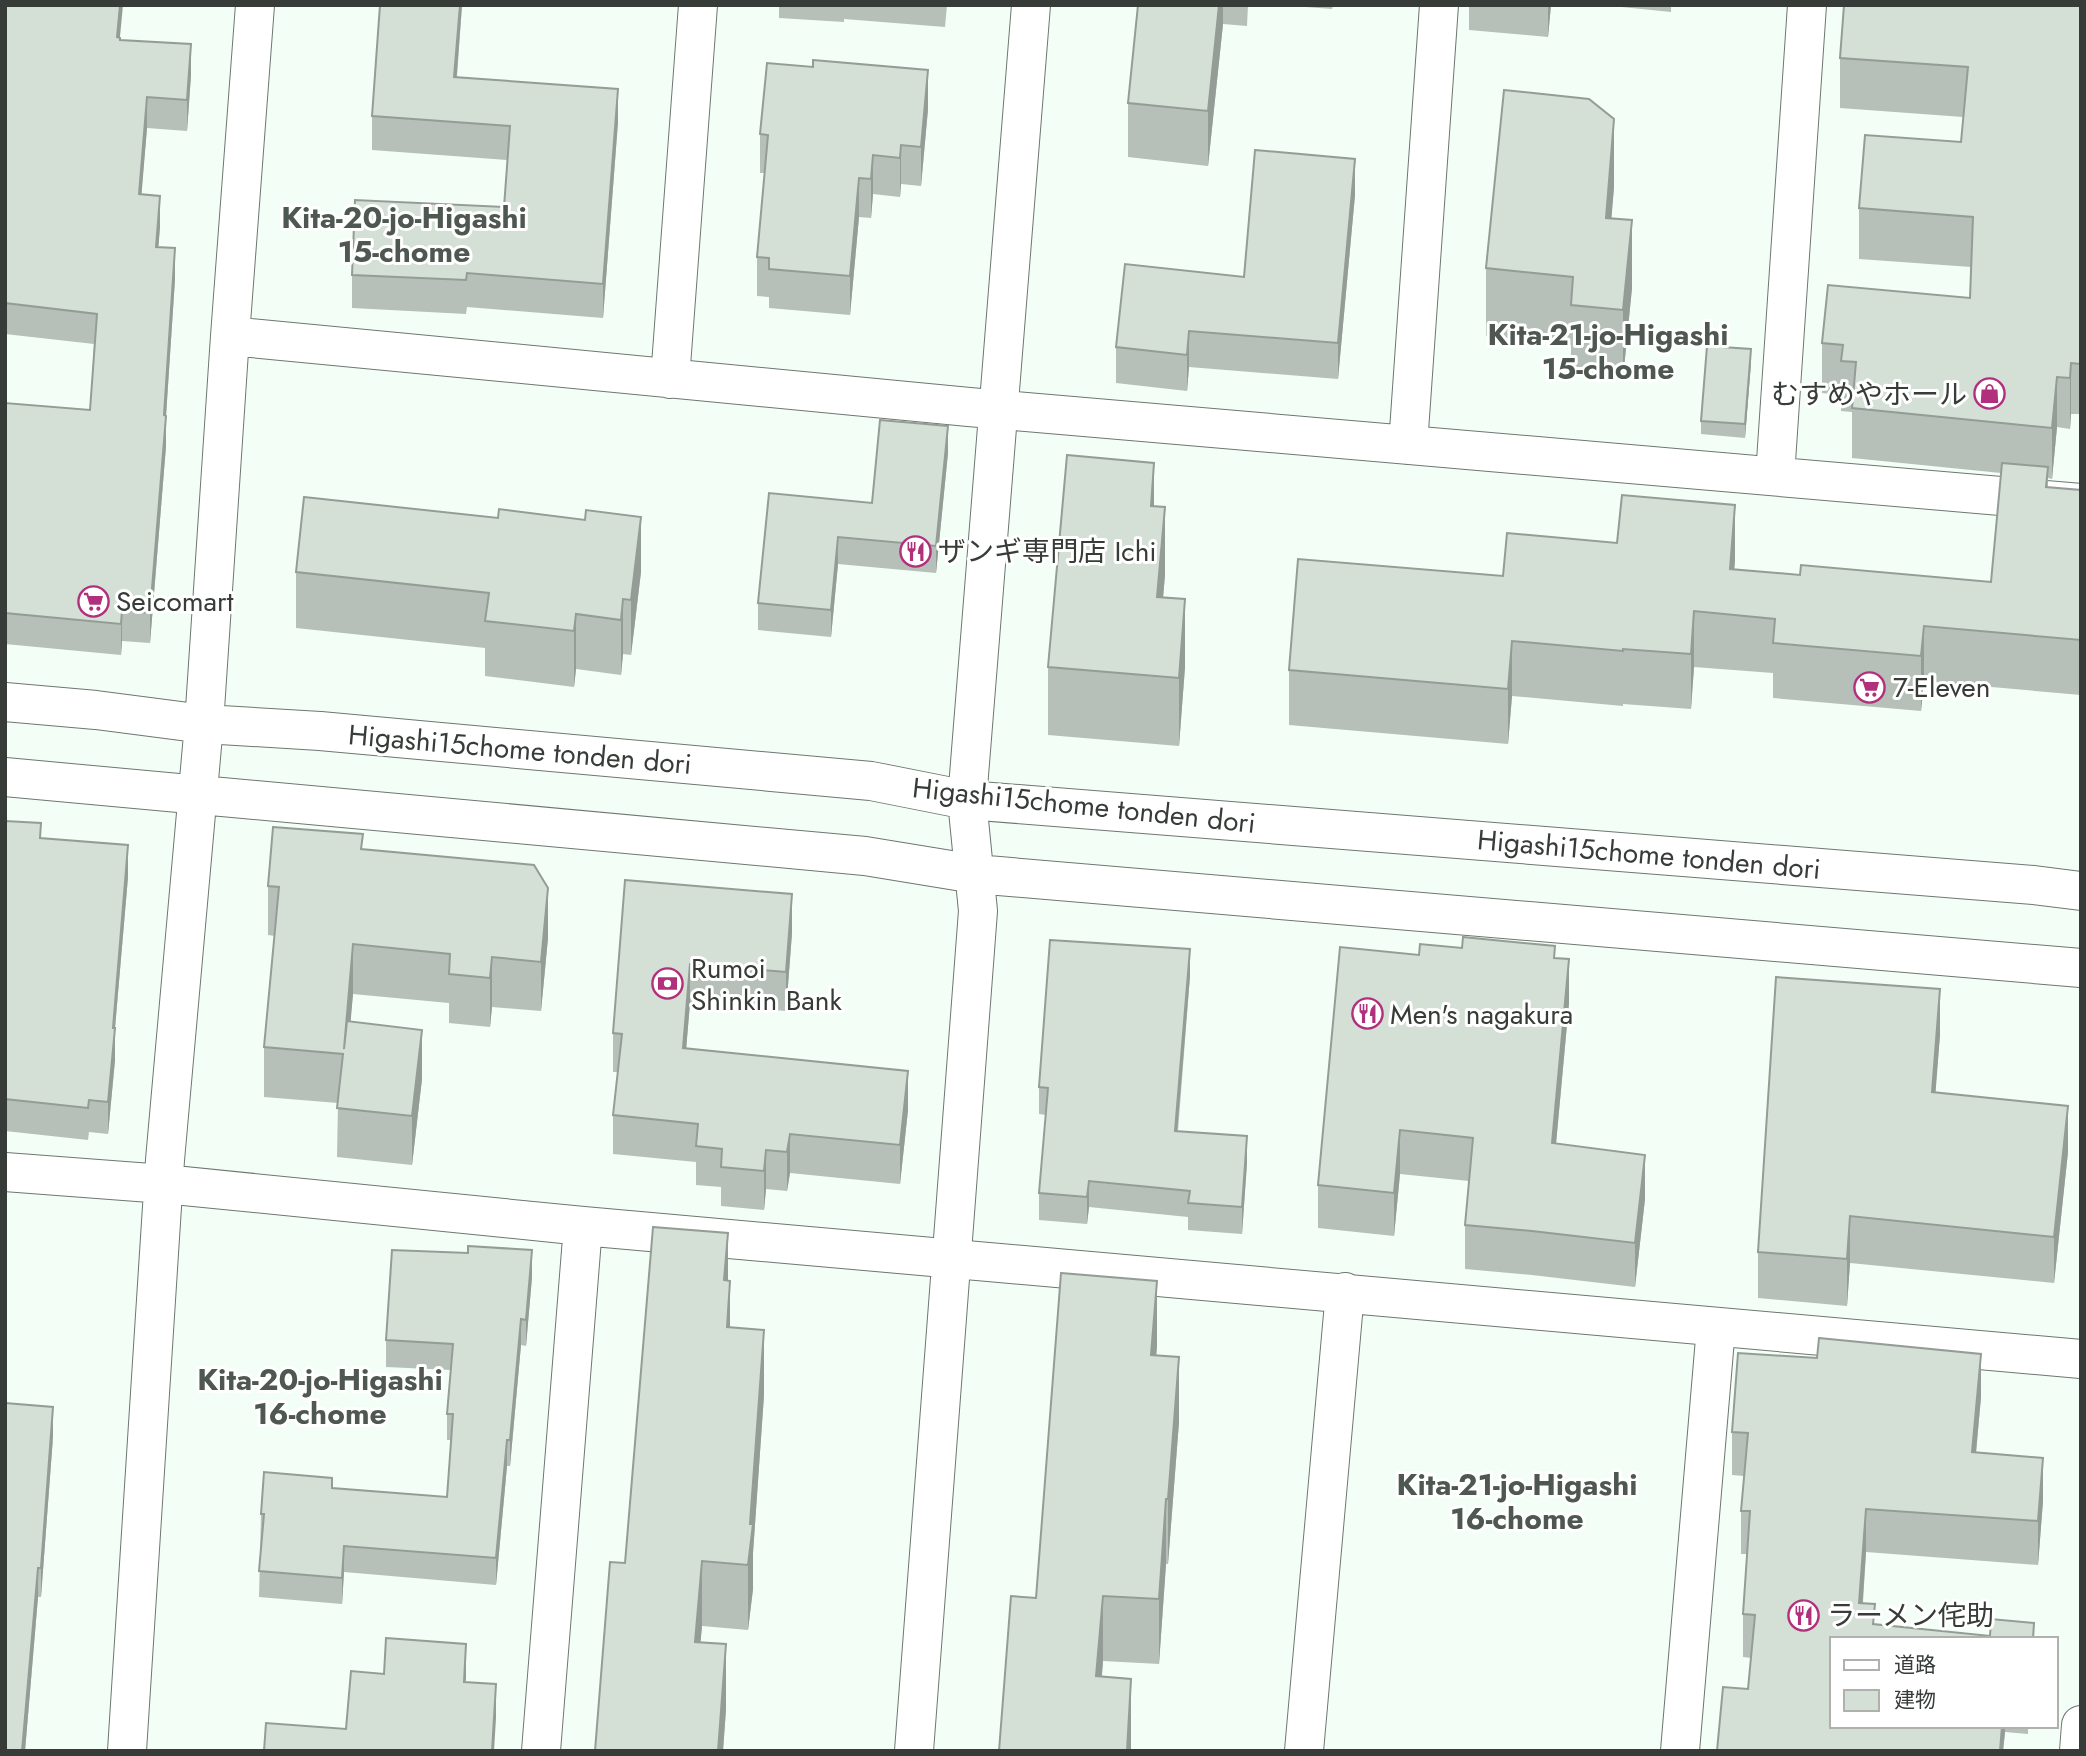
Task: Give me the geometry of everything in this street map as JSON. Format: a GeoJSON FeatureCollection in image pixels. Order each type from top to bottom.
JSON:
{"type":"FeatureCollection","features":[{"type":"Feature","properties":{"kind":"street"},"geometry":{"type":"LineString","coordinates":[[127,1751],[164,1184],[204,724],[256,5]]}},
{"type":"Feature","properties":{"kind":"street"},"geometry":{"type":"LineString","coordinates":[[670,379],[698,5]]}},
{"type":"Feature","properties":{"kind":"street"},"geometry":{"type":"LineString","coordinates":[[914,1751],[978,911],[967,800],[1031,5]]}},
{"type":"Feature","properties":{"kind":"street"},"geometry":{"type":"LineString","coordinates":[[1408,445],[1439,5]]}},
{"type":"Feature","properties":{"kind":"street"},"geometry":{"type":"LineString","coordinates":[[1775,476],[1807,5]]}},
{"type":"Feature","properties":{"kind":"street"},"geometry":{"type":"LineString","coordinates":[[230,337],[999,409],[2081,503]]}},
{"type":"Feature","properties":{"kind":"street","name":"Higashi15chome tonden dori"},"geometry":{"type":"LineString","coordinates":[[5,702],[204,724],[320,731],[871,781],[967,800],[2034,885],[2081,891]]}},
{"type":"Feature","properties":{"kind":"street"},"geometry":{"type":"LineString","coordinates":[[5,777],[865,856],[975,874],[2081,968]]}},
{"type":"Feature","properties":{"kind":"street"},"geometry":{"type":"LineString","coordinates":[[5,1172],[164,1184],[583,1226],[2081,1359]]}},
{"type":"Feature","properties":{"kind":"street"},"geometry":{"type":"LineString","coordinates":[[541,1751],[583,1226]]}},
{"type":"Feature","properties":{"kind":"street"},"geometry":{"type":"LineString","coordinates":[[1304,1751],[1345,1292]]}},
{"type":"Feature","properties":{"kind":"street"},"geometry":{"type":"LineString","coordinates":[[1680,1751],[1716,1326]]}},
{"type":"Feature","properties":{"kind":"street"},"geometry":{"type":"LineString","coordinates":[[2079,1751],[2081,1725]]}},
{"type":"Feature","properties":{"kind":"building"},"geometry":{"type":"Polygon","coordinates":[[[5,5],[120,5],[117,37],[120,40],[191,44],[187,100],[147,97],[139,194],[160,196],[156,247],[175,248],[166,416],[150,613],[122,610],[121,624],[5,613],[5,403],[90,410],[97,314],[5,303],[5,5]]]}},
{"type":"Feature","properties":{"kind":"building"},"geometry":{"type":"Polygon","coordinates":[[[380,5],[460,5],[454,77],[618,89],[603,284],[467,273],[466,280],[352,275],[355,200],[504,207],[510,126],[372,116],[380,5]]]}},
{"type":"Feature","properties":{"kind":"building"},"geometry":{"type":"Polygon","coordinates":[[[1138,5],[1219,5],[1208,111],[1128,103],[1138,5]]]}},
{"type":"Feature","properties":{"kind":"building"},"geometry":{"type":"Polygon","coordinates":[[[1844,5],[2081,5],[2081,364],[2071,363],[2070,378],[2057,377],[2052,428],[1852,408],[1856,362],[1841,361],[1843,345],[1822,343],[1828,285],[1970,298],[1973,217],[1859,208],[1865,135],[1961,142],[1968,67],[1840,58],[1844,5]]]}},
{"type":"Feature","properties":{"kind":"building"},"geometry":{"type":"Polygon","coordinates":[[[813,60],[928,70],[921,147],[901,145],[900,158],[873,155],[871,179],[859,178],[850,276],[769,269],[769,258],[757,257],[768,135],[760,134],[767,63],[813,67],[813,60]]]}},
{"type":"Feature","properties":{"kind":"building"},"geometry":{"type":"Polygon","coordinates":[[[1504,90],[1589,99],[1614,119],[1606,218],[1632,220],[1623,310],[1571,305],[1573,277],[1486,268],[1504,90]]]}},
{"type":"Feature","properties":{"kind":"building"},"geometry":{"type":"Polygon","coordinates":[[[1255,150],[1355,159],[1338,343],[1189,331],[1187,355],[1116,347],[1125,264],[1244,277],[1255,150]]]}},
{"type":"Feature","properties":{"kind":"building"},"geometry":{"type":"Polygon","coordinates":[[[1707,346],[1751,349],[1745,424],[1701,421],[1707,346]]]}},
{"type":"Feature","properties":{"kind":"building"},"geometry":{"type":"Polygon","coordinates":[[[880,420],[948,426],[936,546],[838,537],[831,610],[758,603],[769,493],[872,503],[880,420]]]}},
{"type":"Feature","properties":{"kind":"building"},"geometry":{"type":"Polygon","coordinates":[[[1067,455],[1154,463],[1151,506],[1165,507],[1157,597],[1185,599],[1179,678],[1048,667],[1067,455]]]}},
{"type":"Feature","properties":{"kind":"building"},"geometry":{"type":"Polygon","coordinates":[[[2002,463],[2048,467],[2046,487],[2081,490],[2081,640],[1924,626],[1921,656],[1773,643],[1775,619],[1694,611],[1691,654],[1512,641],[1508,689],[1289,670],[1298,559],[1503,576],[1507,533],[1617,543],[1622,495],[1735,505],[1730,569],[1800,575],[1801,565],[1991,582],[2002,463]]]}},
{"type":"Feature","properties":{"kind":"building"},"geometry":{"type":"Polygon","coordinates":[[[304,497],[498,518],[499,509],[585,520],[586,510],[641,517],[631,600],[623,599],[621,620],[576,614],[574,631],[485,621],[489,593],[296,572],[304,497]]]}},
{"type":"Feature","properties":{"kind":"building"},"geometry":{"type":"Polygon","coordinates":[[[5,821],[41,823],[40,838],[128,845],[108,1102],[89,1100],[88,1108],[5,1099],[5,821]]]}},
{"type":"Feature","properties":{"kind":"building"},"geometry":{"type":"Polygon","coordinates":[[[273,827],[363,834],[361,849],[534,865],[548,888],[541,962],[492,957],[490,978],[449,974],[450,954],[353,944],[344,1049],[347,1021],[422,1030],[412,1116],[337,1108],[343,1054],[264,1047],[279,887],[268,886],[273,827]]]}},
{"type":"Feature","properties":{"kind":"building"},"geometry":{"type":"Polygon","coordinates":[[[625,880],[792,894],[786,972],[690,964],[683,1048],[908,1071],[900,1145],[790,1134],[787,1152],[766,1150],[764,1171],[721,1167],[722,1149],[696,1146],[698,1124],[613,1115],[622,1034],[613,1033],[625,880]]]}},
{"type":"Feature","properties":{"kind":"building"},"geometry":{"type":"Polygon","coordinates":[[[1463,937],[1555,946],[1554,958],[1569,959],[1552,1143],[1645,1155],[1635,1243],[1465,1225],[1473,1138],[1400,1130],[1394,1193],[1318,1185],[1340,947],[1419,955],[1420,944],[1462,948],[1463,937]]]}},
{"type":"Feature","properties":{"kind":"building"},"geometry":{"type":"Polygon","coordinates":[[[1050,940],[1190,949],[1175,1131],[1247,1136],[1242,1207],[1188,1203],[1190,1191],[1089,1181],[1087,1197],[1039,1193],[1048,1088],[1039,1087],[1050,940]]]}},
{"type":"Feature","properties":{"kind":"building"},"geometry":{"type":"Polygon","coordinates":[[[1776,977],[1940,989],[1932,1092],[2068,1106],[2054,1237],[1850,1216],[1847,1259],[1758,1252],[1776,977]]]}},
{"type":"Feature","properties":{"kind":"building"},"geometry":{"type":"Polygon","coordinates":[[[653,1227],[728,1233],[724,1280],[730,1281],[727,1327],[764,1330],[750,1524],[753,1524],[748,1565],[702,1561],[695,1642],[726,1644],[718,1751],[595,1751],[610,1562],[625,1563],[653,1227]]]}},
{"type":"Feature","properties":{"kind":"building"},"geometry":{"type":"Polygon","coordinates":[[[468,1246],[532,1250],[526,1320],[521,1319],[496,1558],[344,1546],[342,1578],[259,1571],[264,1514],[261,1514],[264,1472],[332,1478],[332,1488],[447,1497],[453,1414],[447,1414],[453,1344],[386,1340],[392,1250],[468,1253],[468,1246]]]}},
{"type":"Feature","properties":{"kind":"building"},"geometry":{"type":"Polygon","coordinates":[[[1061,1273],[1157,1281],[1151,1355],[1179,1357],[1159,1599],[1103,1596],[1096,1676],[1131,1679],[1127,1751],[999,1751],[1011,1596],[1036,1598],[1061,1273]]]}},
{"type":"Feature","properties":{"kind":"building"},"geometry":{"type":"Polygon","coordinates":[[[1819,1338],[1981,1354],[1972,1452],[2043,1458],[2038,1521],[1866,1509],[1859,1603],[1875,1604],[1873,1624],[1990,1636],[1991,1619],[2034,1623],[2033,1637],[1830,1637],[1830,1728],[2002,1728],[2000,1751],[1717,1751],[1723,1687],[1748,1689],[1755,1615],[1743,1614],[1750,1511],[1741,1511],[1748,1433],[1732,1432],[1738,1353],[1817,1358],[1819,1338]]]}},
{"type":"Feature","properties":{"kind":"building"},"geometry":{"type":"Polygon","coordinates":[[[5,1403],[53,1407],[41,1568],[38,1568],[22,1751],[5,1751],[5,1403]]]}},
{"type":"Feature","properties":{"kind":"building"},"geometry":{"type":"Polygon","coordinates":[[[386,1638],[466,1644],[464,1682],[496,1684],[492,1751],[264,1751],[266,1723],[346,1729],[351,1671],[384,1674],[386,1638]]]}},
{"type":"Feature","properties":{"kind":"place","name":"むすめやホール"},"geometry":{"type":"Point","coordinates":[1990,394]}},
{"type":"Feature","properties":{"kind":"place","name":"ザンギ専門店 Ichi"},"geometry":{"type":"Point","coordinates":[915,551]}},
{"type":"Feature","properties":{"kind":"place","name":"Seicomart"},"geometry":{"type":"Point","coordinates":[93,601]}},
{"type":"Feature","properties":{"kind":"place","name":"7-Eleven"},"geometry":{"type":"Point","coordinates":[1870,687]}},
{"type":"Feature","properties":{"kind":"place","name":"Rumoi Shinkin Bank"},"geometry":{"type":"Point","coordinates":[668,984]}},
{"type":"Feature","properties":{"kind":"place","name":"Men's nagakura"},"geometry":{"type":"Point","coordinates":[1367,1014]}},
{"type":"Feature","properties":{"kind":"place","name":"ラーメン侘助"},"geometry":{"type":"Point","coordinates":[1804,1615]}},
{"type":"Feature","properties":{"kind":"district","name":"Kita-20-jo-Higashi 15-chome"},"geometry":{"type":"Point","coordinates":[404,235]}},
{"type":"Feature","properties":{"kind":"district","name":"Kita-21-jo-Higashi 15-chome"},"geometry":{"type":"Point","coordinates":[1608,352]}},
{"type":"Feature","properties":{"kind":"district","name":"Kita-20-jo-Higashi 16-chome"},"geometry":{"type":"Point","coordinates":[320,1397]}},
{"type":"Feature","properties":{"kind":"district","name":"Kita-21-jo-Higashi 16-chome"},"geometry":{"type":"Point","coordinates":[1517,1502]}}]}
